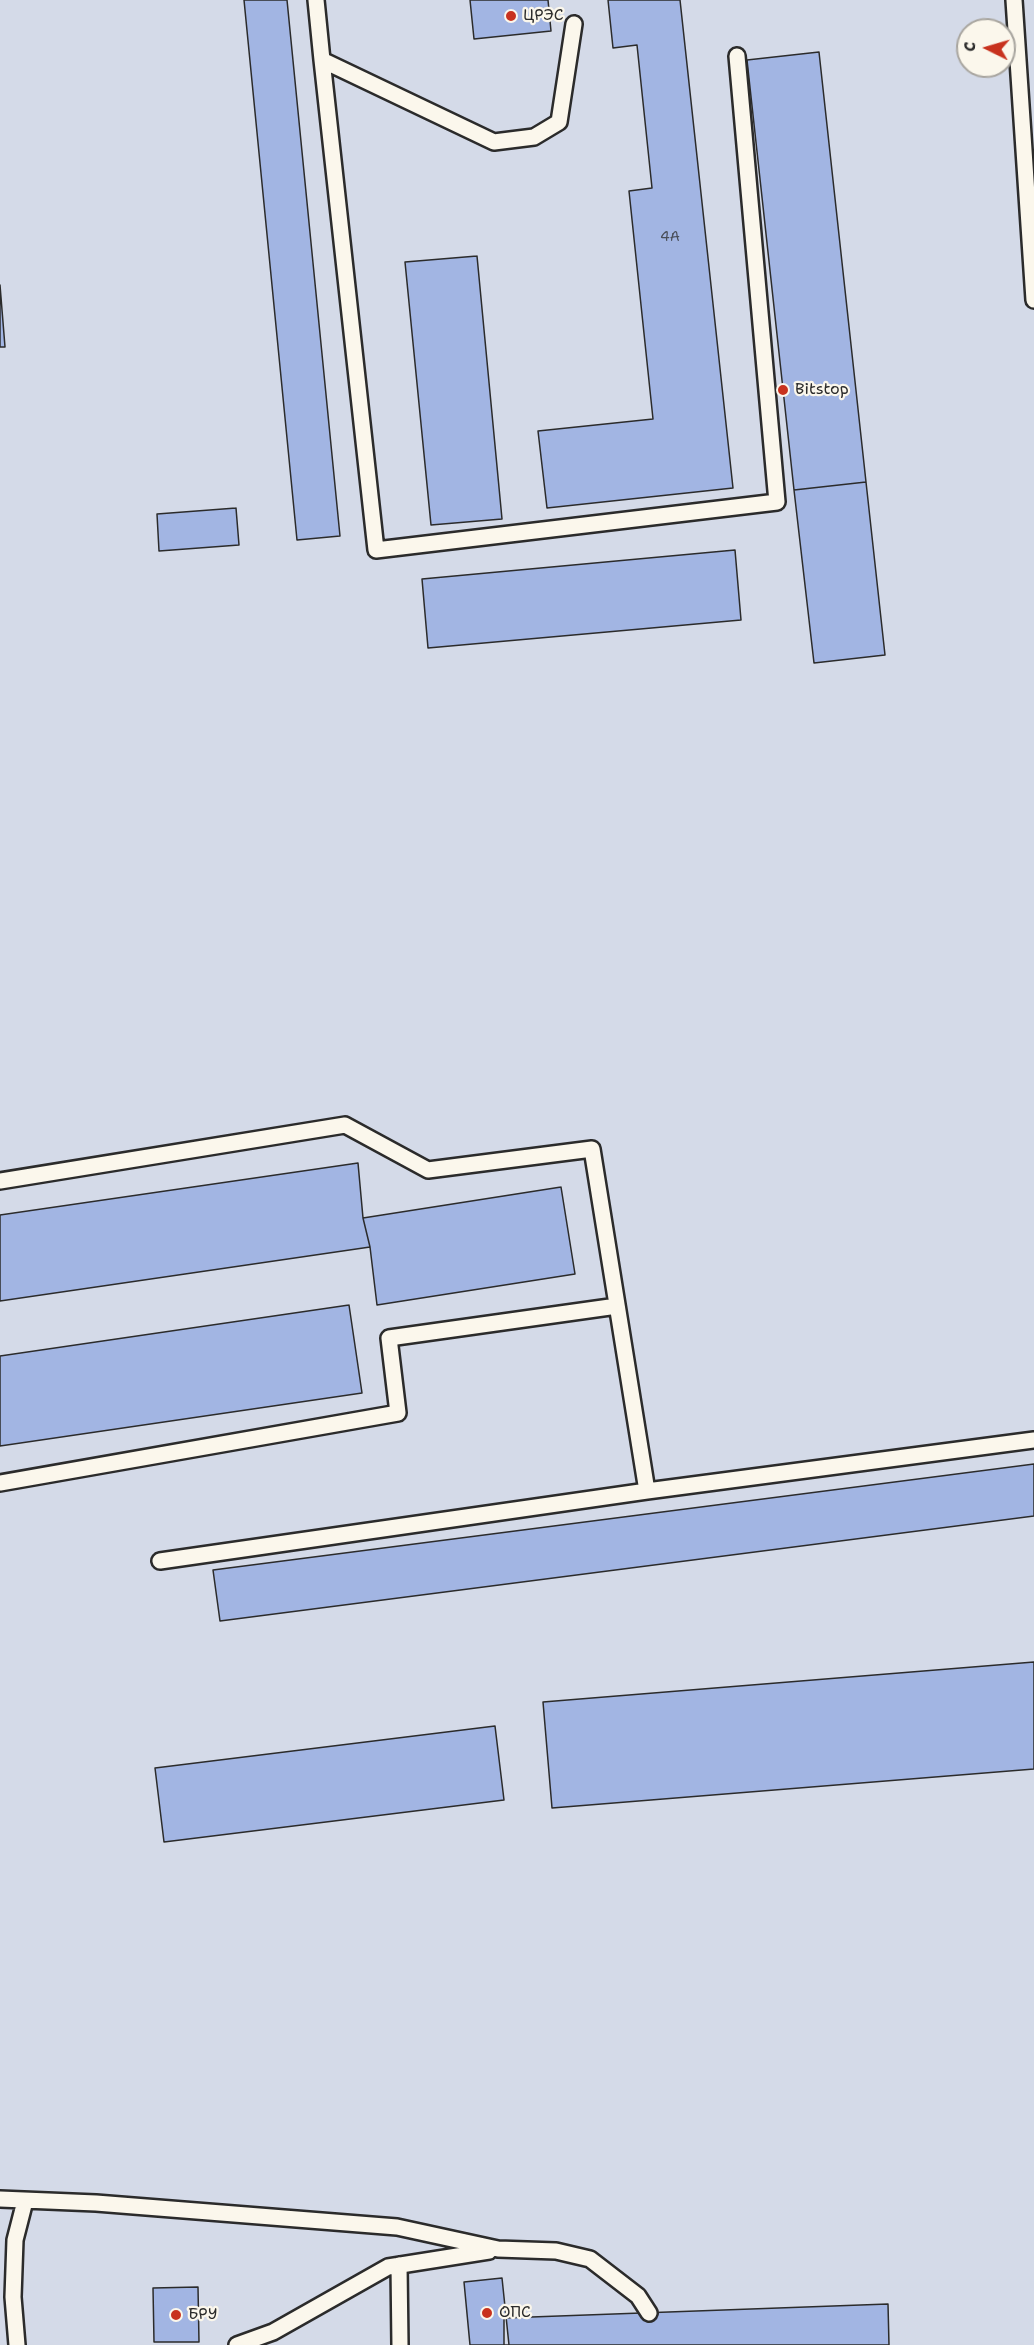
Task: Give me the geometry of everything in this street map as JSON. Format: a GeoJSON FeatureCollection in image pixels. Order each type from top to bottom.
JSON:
{"type":"FeatureCollection","features":[{"type":"Feature","properties":{"kind":"lane"},"geometry":{"type":"LineString","coordinates":[[316,0],[376,550],[777,502],[737,56]]}},
{"type":"Feature","properties":{"kind":"lane"},"geometry":{"type":"LineString","coordinates":[[1014,0],[1034,300]]}},
{"type":"Feature","properties":{"kind":"lane"},"geometry":{"type":"LineString","coordinates":[[322,60],[494,142],[534,137],[559,122],[574,24]]}},
{"type":"Feature","properties":{"kind":"lane"},"geometry":{"type":"LineString","coordinates":[[0,1181],[345,1125],[428,1170],[592,1149],[647,1491]]}},
{"type":"Feature","properties":{"kind":"lane"},"geometry":{"type":"LineString","coordinates":[[0,1483],[398,1413],[389,1338],[617,1306]]}},
{"type":"Feature","properties":{"kind":"lane"},"geometry":{"type":"LineString","coordinates":[[160,1561],[647,1491],[1034,1440]]}},
{"type":"Feature","properties":{"kind":"lane"},"geometry":{"type":"LineString","coordinates":[[0,2199],[96,2203],[397,2228],[498,2249],[556,2251],[590,2259],[638,2296],[649,2313]]}},
{"type":"Feature","properties":{"kind":"lane"},"geometry":{"type":"LineString","coordinates":[[17,2345],[7,2300],[15,2240],[25,2201]]}},
{"type":"Feature","properties":{"kind":"lane"},"geometry":{"type":"LineString","coordinates":[[237,2345],[273,2332],[388,2267],[498,2249]]}},
{"type":"Feature","properties":{"kind":"lane"},"geometry":{"type":"LineString","coordinates":[[399,2265],[400,2345]]}},
{"type":"Feature","properties":{"kind":"shaded area"},"geometry":{"type":"Polygon","coordinates":[[[0,0],[1034,0],[1034,2345],[0,2345],[0,0]]]}},
{"type":"Feature","properties":{"kind":"building"},"geometry":{"type":"Polygon","coordinates":[[[244,0],[287,0],[340,536],[297,540],[244,0]]]}},
{"type":"Feature","properties":{"kind":"building","name":"ЦРЭС"},"geometry":{"type":"Polygon","coordinates":[[[470,0],[548,0],[551,31],[474,39],[470,0]]]}},
{"type":"Feature","properties":{"kind":"building"},"geometry":{"type":"Polygon","coordinates":[[[608,0],[680,0],[733,488],[547,508],[538,431],[653,419],[629,191],[652,188],[637,45],[613,48],[608,0]]]}},
{"type":"Feature","properties":{"kind":"building"},"geometry":{"type":"Polygon","coordinates":[[[819,52],[866,482],[794,490],[747,60],[819,52]]]}},
{"type":"Feature","properties":{"kind":"building"},"geometry":{"type":"Polygon","coordinates":[[[477,256],[502,519],[431,525],[405,262],[477,256]]]}},
{"type":"Feature","properties":{"kind":"building"},"geometry":{"type":"Polygon","coordinates":[[[0,285],[5,347],[0,347],[0,285]]]}},
{"type":"Feature","properties":{"kind":"building"},"geometry":{"type":"Polygon","coordinates":[[[866,482],[885,655],[814,663],[794,490],[866,482]]]}},
{"type":"Feature","properties":{"kind":"building"},"geometry":{"type":"Polygon","coordinates":[[[236,508],[239,545],[159,551],[157,514],[236,508]]]}},
{"type":"Feature","properties":{"kind":"building"},"geometry":{"type":"Polygon","coordinates":[[[735,550],[741,620],[428,648],[422,579],[735,550]]]}},
{"type":"Feature","properties":{"kind":"building"},"geometry":{"type":"Polygon","coordinates":[[[358,1163],[363,1218],[370,1247],[0,1301],[0,1215],[358,1163]]]}},
{"type":"Feature","properties":{"kind":"building"},"geometry":{"type":"Polygon","coordinates":[[[561,1187],[575,1274],[377,1305],[370,1247],[363,1218],[561,1187]]]}},
{"type":"Feature","properties":{"kind":"building"},"geometry":{"type":"Polygon","coordinates":[[[349,1305],[362,1393],[0,1446],[0,1356],[349,1305]]]}},
{"type":"Feature","properties":{"kind":"building"},"geometry":{"type":"Polygon","coordinates":[[[1034,1464],[1034,1516],[220,1621],[213,1570],[1034,1464]]]}},
{"type":"Feature","properties":{"kind":"building"},"geometry":{"type":"Polygon","coordinates":[[[1034,1662],[1034,1769],[552,1808],[543,1702],[1034,1662]]]}},
{"type":"Feature","properties":{"kind":"building"},"geometry":{"type":"Polygon","coordinates":[[[495,1726],[504,1800],[164,1842],[155,1768],[495,1726]]]}},
{"type":"Feature","properties":{"kind":"building","name":"ОПС"},"geometry":{"type":"Polygon","coordinates":[[[502,2278],[509,2345],[470,2345],[464,2282],[502,2278]]]}},
{"type":"Feature","properties":{"kind":"building","name":"БРУ"},"geometry":{"type":"Polygon","coordinates":[[[198,2287],[199,2342],[154,2342],[153,2288],[198,2287]]]}},
{"type":"Feature","properties":{"kind":"building"},"geometry":{"type":"Polygon","coordinates":[[[888,2304],[889,2345],[504,2345],[504,2318],[888,2304]]]}},
{"type":"Feature","properties":{"kind":"place","name":"ЦРЭС"},"geometry":{"type":"Point","coordinates":[511,16]}},
{"type":"Feature","properties":{"kind":"place","name":"Bitstop"},"geometry":{"type":"Point","coordinates":[783,390]}},
{"type":"Feature","properties":{"kind":"place","name":"ОПС"},"geometry":{"type":"Point","coordinates":[487,2313]}},
{"type":"Feature","properties":{"kind":"place","name":"БРУ"},"geometry":{"type":"Point","coordinates":[176,2315]}}]}
